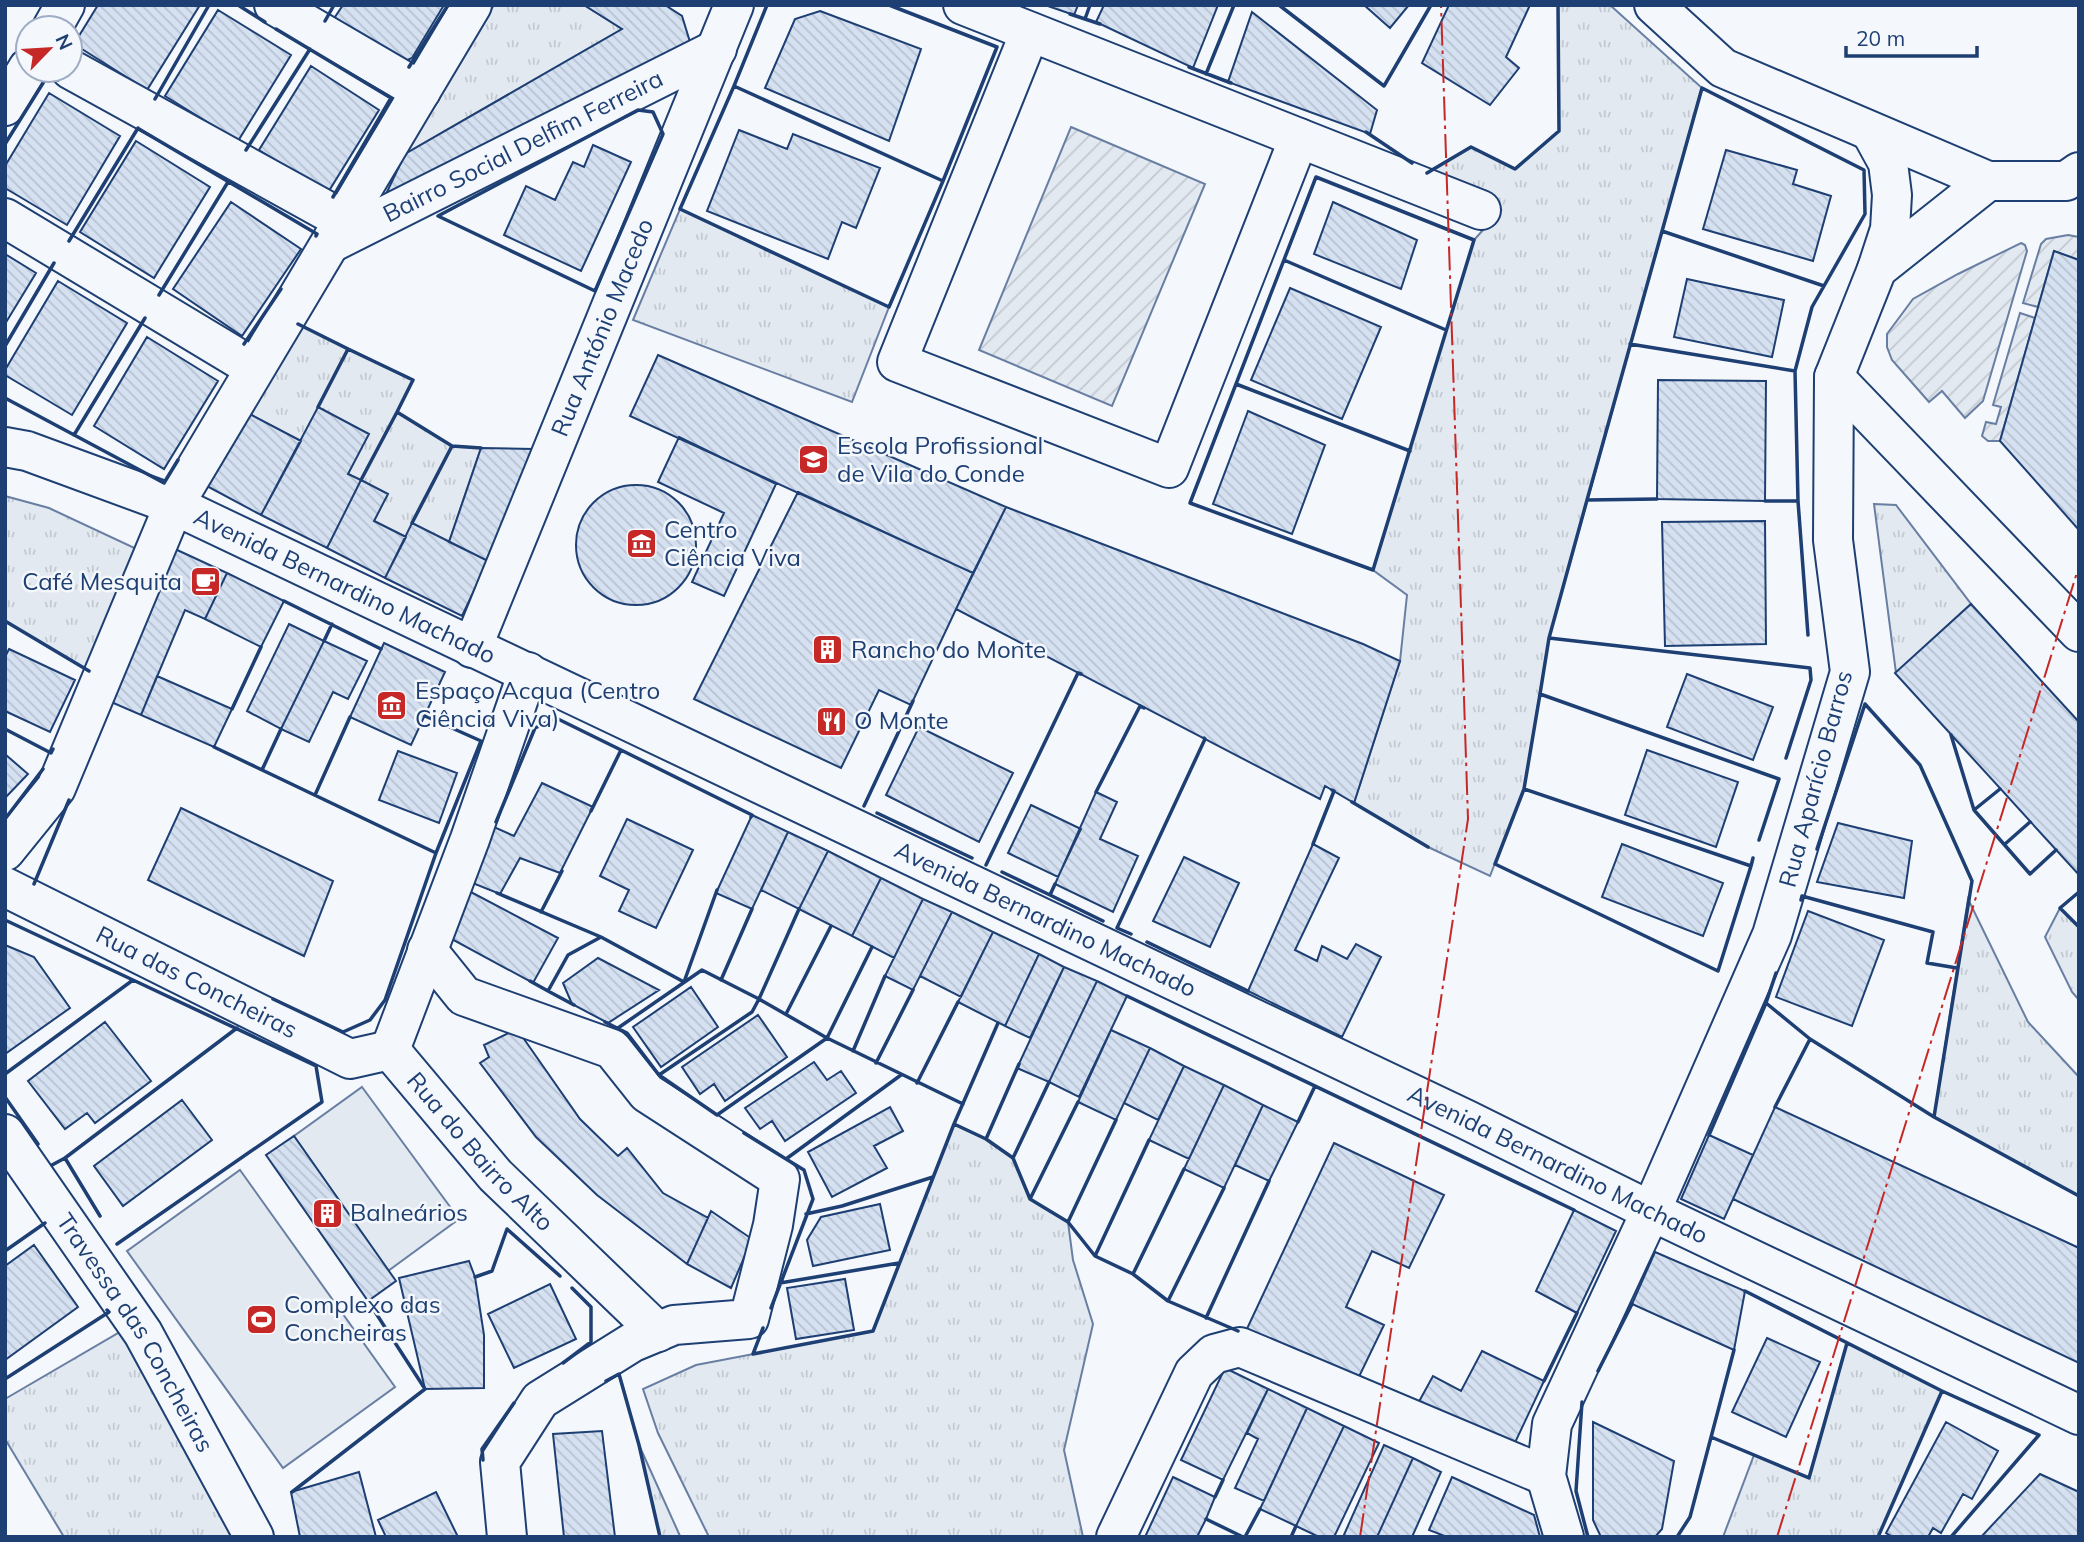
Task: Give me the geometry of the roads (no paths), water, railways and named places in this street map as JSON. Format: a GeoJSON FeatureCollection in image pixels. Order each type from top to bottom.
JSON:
{"type":"FeatureCollection","features":[{"type":"Feature","properties":{"kind":"street"},"geometry":{"type":"LineString","coordinates":[[274,5],[421,91]]}},
{"type":"Feature","properties":{"kind":"street","name":"Bairro Social Delfim Ferreira"},"geometry":{"type":"LineString","coordinates":[[174,505],[472,5]]}},
{"type":"Feature","properties":{"kind":"street","name":"Rua António Macedo"},"geometry":{"type":"LineString","coordinates":[[471,648],[734,5]]}},
{"type":"Feature","properties":{"kind":"street"},"geometry":{"type":"LineString","coordinates":[[963,5],[1481,210]]}},
{"type":"Feature","properties":{"kind":"street"},"geometry":{"type":"LineString","coordinates":[[1654,5],[1723,68],[1988,181],[2075,180]]}},
{"type":"Feature","properties":{"kind":"street"},"geometry":{"type":"LineString","coordinates":[[1030,32],[897,362],[1169,468],[1299,138]]}},
{"type":"Feature","properties":{"kind":"street","name":"Bairro Social Delfim Ferreira"},"geometry":{"type":"LineString","coordinates":[[338,232],[717,48]]}},
{"type":"Feature","properties":{"kind":"street"},"geometry":{"type":"LineString","coordinates":[[84,78],[338,232]]}},
{"type":"Feature","properties":{"kind":"street"},"geometry":{"type":"LineString","coordinates":[[5,106],[18,84]]}},
{"type":"Feature","properties":{"kind":"street"},"geometry":{"type":"LineString","coordinates":[[1871,132],[1888,163],[1892,195],[1890,229],[1877,269]]}},
{"type":"Feature","properties":{"kind":"street","name":"Rua Aparício Barros"},"geometry":{"type":"LineString","coordinates":[[1546,1476],[1552,1424],[1651,1211],[1772,935],[1850,671],[1833,540],[1834,377],[1877,269],[1988,181]]}},
{"type":"Feature","properties":{"kind":"street"},"geometry":{"type":"LineString","coordinates":[[5,218],[254,368]]}},
{"type":"Feature","properties":{"kind":"street"},"geometry":{"type":"LineString","coordinates":[[1834,377],[2079,632]]}},
{"type":"Feature","properties":{"kind":"street","name":"Avenida Bernardino Machado"},"geometry":{"type":"LineString","coordinates":[[5,447],[27,451],[174,505],[1467,1120],[2079,1415]]}},
{"type":"Feature","properties":{"kind":"street"},"geometry":{"type":"LineString","coordinates":[[5,851],[56,788],[174,505]]}},
{"type":"Feature","properties":{"kind":"street","name":"Rua do Bairro Alto"},"geometry":{"type":"LineString","coordinates":[[528,672],[470,839],[390,1050],[495,1175],[658,1332]]}},
{"type":"Feature","properties":{"kind":"street","name":"Rua das Concheiras"},"geometry":{"type":"LineString","coordinates":[[5,887],[350,1059],[390,1050]]}},
{"type":"Feature","properties":{"kind":"street"},"geometry":{"type":"LineString","coordinates":[[427,950],[464,996],[612,1049],[647,1093],[780,1179],[773,1225],[749,1319],[674,1325],[633,1342],[540,1400],[500,1462],[507,1537]]}},
{"type":"Feature","properties":{"kind":"street","name":"Travessa das Concheiras"},"geometry":{"type":"LineString","coordinates":[[5,1134],[143,1333],[254,1537]]}},
{"type":"Feature","properties":{"kind":"street"},"geometry":{"type":"LineString","coordinates":[[1116,1537],[1194,1373],[1214,1354],[1240,1347],[1546,1476],[1564,1537]]}},
{"type":"Feature","properties":{"kind":"place","name":"Escola Profissional de Vila do Conde"},"geometry":{"type":"Point","coordinates":[814,460]}},
{"type":"Feature","properties":{"kind":"place","name":"Centro Ciência Viva"},"geometry":{"type":"Point","coordinates":[641,544]}},
{"type":"Feature","properties":{"kind":"place","name":"Café Mesquita"},"geometry":{"type":"Point","coordinates":[205,582]}},
{"type":"Feature","properties":{"kind":"place","name":"Rancho do Monte"},"geometry":{"type":"Point","coordinates":[828,650]}},
{"type":"Feature","properties":{"kind":"place","name":"Espaço Acqua (Centro Ciência Viva)"},"geometry":{"type":"Point","coordinates":[392,705]}},
{"type":"Feature","properties":{"kind":"place","name":"O Monte"},"geometry":{"type":"Point","coordinates":[831,721]}},
{"type":"Feature","properties":{"kind":"place","name":"Balneários"},"geometry":{"type":"Point","coordinates":[327,1213]}},
{"type":"Feature","properties":{"kind":"place","name":"Complexo das Concheiras"},"geometry":{"type":"Point","coordinates":[261,1319]}}]}
